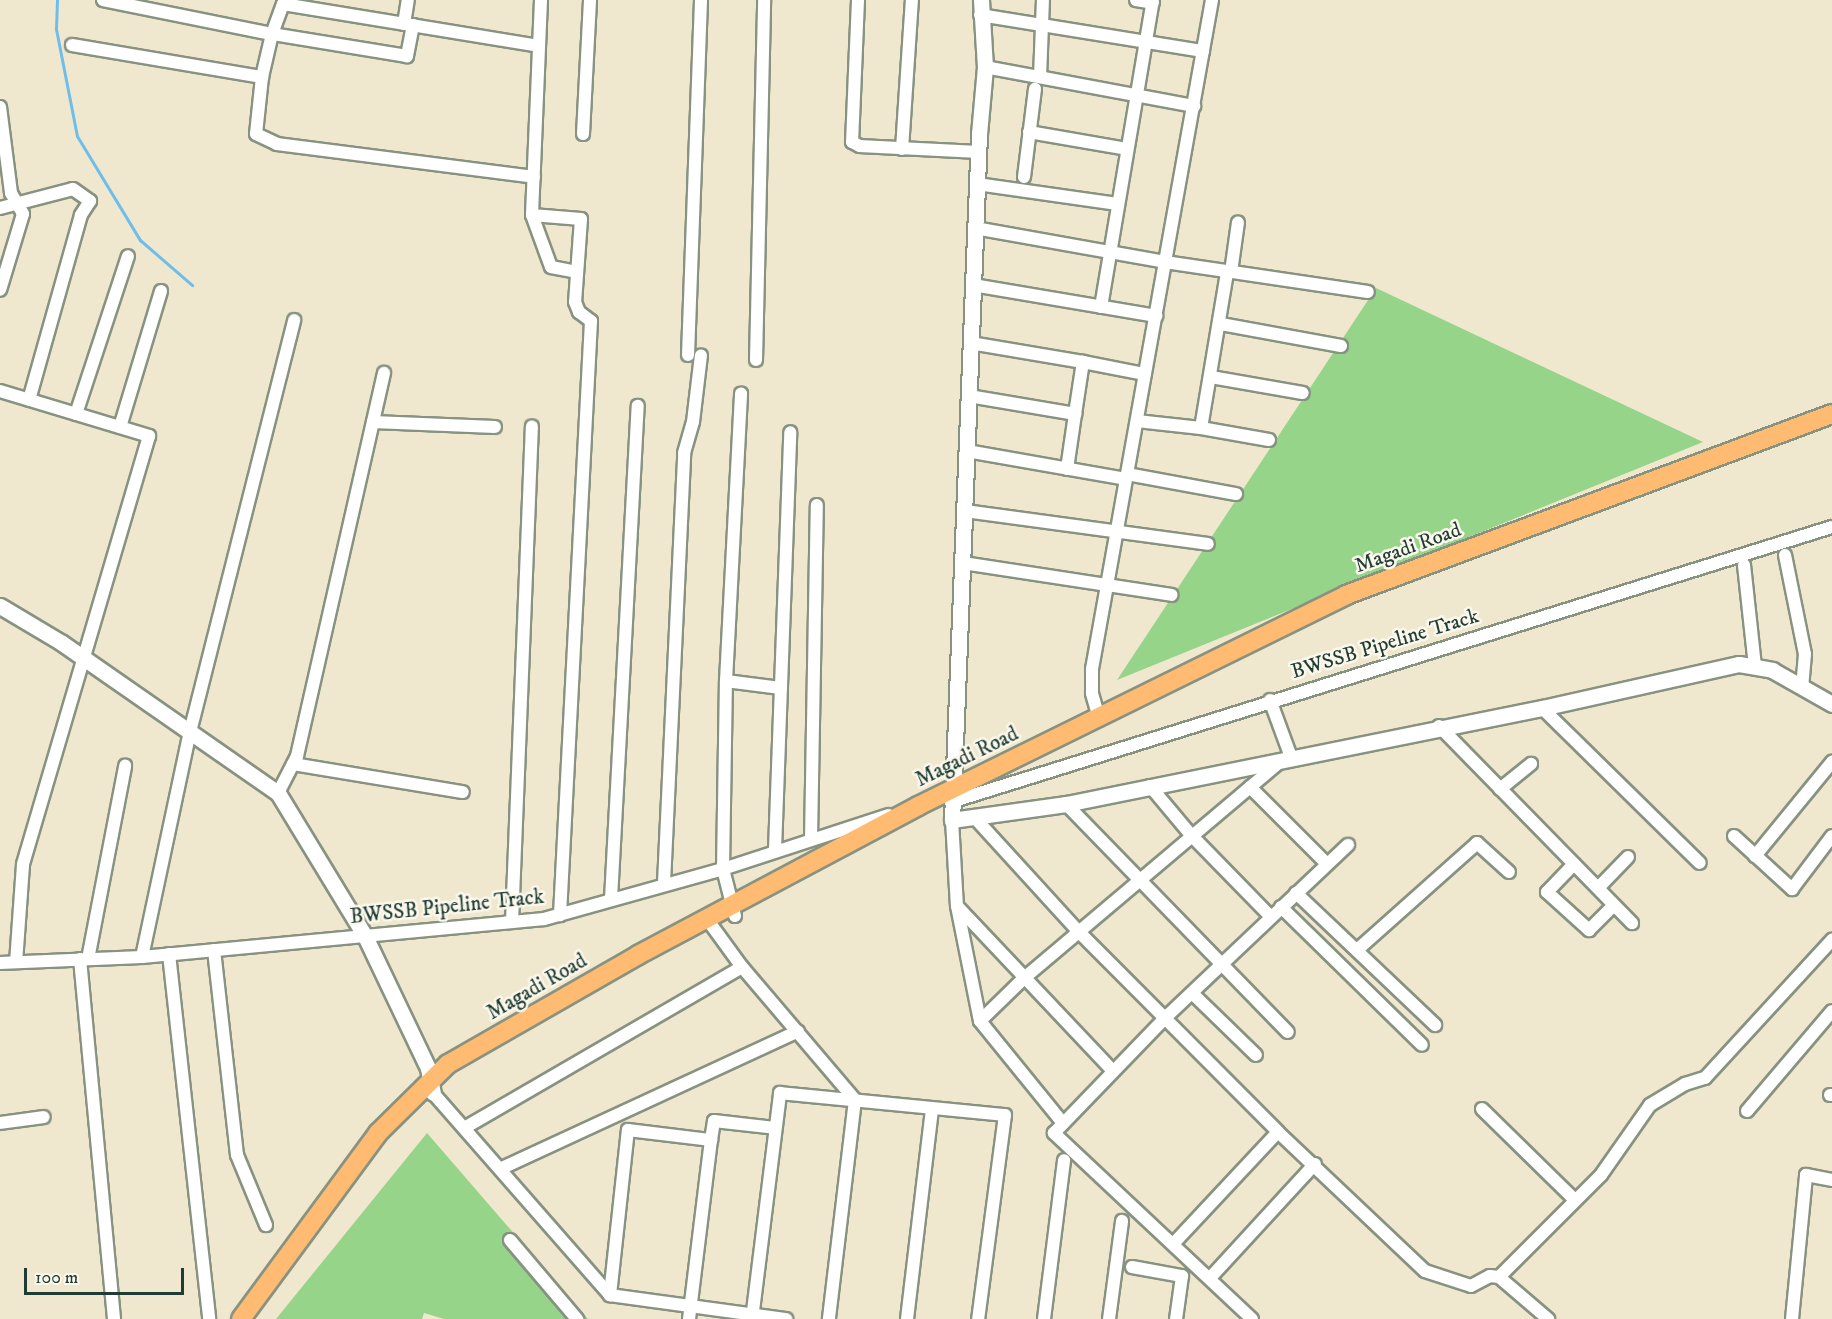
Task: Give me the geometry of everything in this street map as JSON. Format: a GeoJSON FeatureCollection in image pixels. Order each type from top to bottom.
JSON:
{"type":"FeatureCollection","features":[{"type":"Feature","properties":{"kind":"main road","name":"Magadi Road"},"geometry":{"type":"LineString","coordinates":[[241,1319],[378,1133],[432,1087],[710,923],[1099,718],[1346,595],[1832,414]]}},
{"type":"Feature","properties":{"kind":"main road","name":"Magadi Road"},"geometry":{"type":"LineString","coordinates":[[733,911],[918,806],[951,796],[1348,606],[1832,426]]}},
{"type":"Feature","properties":{"kind":"main road","name":"Magadi Road"},"geometry":{"type":"LineString","coordinates":[[254,1319],[384,1142],[432,1087]]}},
{"type":"Feature","properties":{"kind":"street"},"geometry":{"type":"LineString","coordinates":[[103,0],[272,34],[407,56],[408,0]]}},
{"type":"Feature","properties":{"kind":"street"},"geometry":{"type":"LineString","coordinates":[[541,0],[532,215],[551,267],[577,272]]}},
{"type":"Feature","properties":{"kind":"street"},"geometry":{"type":"LineString","coordinates":[[583,134],[590,0]]}},
{"type":"Feature","properties":{"kind":"street"},"geometry":{"type":"LineString","coordinates":[[664,883],[684,453],[693,422],[701,0]]}},
{"type":"Feature","properties":{"kind":"street"},"geometry":{"type":"LineString","coordinates":[[756,360],[764,0]]}},
{"type":"Feature","properties":{"kind":"street"},"geometry":{"type":"LineString","coordinates":[[858,0],[852,142],[860,146],[978,152]]}},
{"type":"Feature","properties":{"kind":"street"},"geometry":{"type":"LineString","coordinates":[[902,149],[912,0]]}},
{"type":"Feature","properties":{"kind":"street"},"geometry":{"type":"LineString","coordinates":[[1040,76],[1039,26],[1043,0]]}},
{"type":"Feature","properties":{"kind":"street"},"geometry":{"type":"LineString","coordinates":[[1101,307],[1144,43],[1153,1],[1136,0]]}},
{"type":"Feature","properties":{"kind":"street"},"geometry":{"type":"LineString","coordinates":[[1099,718],[1092,693],[1092,669],[1212,0]]}},
{"type":"Feature","properties":{"kind":"street"},"geometry":{"type":"LineString","coordinates":[[534,177],[277,144],[256,134],[262,77],[272,34],[283,4],[539,46]]}},
{"type":"Feature","properties":{"kind":"street"},"geometry":{"type":"LineString","coordinates":[[1063,1123],[980,1021],[957,906],[951,796],[963,564],[978,152],[985,67],[980,8],[1039,26],[1203,51]]}},
{"type":"Feature","properties":{"kind":"street"},"geometry":{"type":"LineString","coordinates":[[72,45],[262,77]]}},
{"type":"Feature","properties":{"kind":"street"},"geometry":{"type":"LineString","coordinates":[[985,67],[1040,76],[1136,98],[1194,106]]}},
{"type":"Feature","properties":{"kind":"street"},"geometry":{"type":"LineString","coordinates":[[1024,177],[1035,89]]}},
{"type":"Feature","properties":{"kind":"street"},"geometry":{"type":"LineString","coordinates":[[0,107],[12,193],[23,214],[0,290]]}},
{"type":"Feature","properties":{"kind":"street"},"geometry":{"type":"LineString","coordinates":[[1029,132],[1127,149]]}},
{"type":"Feature","properties":{"kind":"street"},"geometry":{"type":"LineString","coordinates":[[977,184],[1118,204]]}},
{"type":"Feature","properties":{"kind":"street"},"geometry":{"type":"LineString","coordinates":[[0,208],[73,189],[90,201],[81,215],[29,400]]}},
{"type":"Feature","properties":{"kind":"street"},"geometry":{"type":"LineString","coordinates":[[532,215],[581,219],[575,302],[579,312],[591,321],[560,915]]}},
{"type":"Feature","properties":{"kind":"street"},"geometry":{"type":"LineString","coordinates":[[1201,428],[1238,222]]}},
{"type":"Feature","properties":{"kind":"street"},"geometry":{"type":"LineString","coordinates":[[975,228],[1166,262],[1368,292]]}},
{"type":"Feature","properties":{"kind":"street"},"geometry":{"type":"LineString","coordinates":[[76,414],[128,256]]}},
{"type":"Feature","properties":{"kind":"street"},"geometry":{"type":"LineString","coordinates":[[973,285],[1156,316]]}},
{"type":"Feature","properties":{"kind":"street"},"geometry":{"type":"LineString","coordinates":[[120,427],[161,291]]}},
{"type":"Feature","properties":{"kind":"street"},"geometry":{"type":"LineString","coordinates":[[142,957],[190,732],[294,320]]}},
{"type":"Feature","properties":{"kind":"street"},"geometry":{"type":"LineString","coordinates":[[1221,324],[1341,346]]}},
{"type":"Feature","properties":{"kind":"street"},"geometry":{"type":"LineString","coordinates":[[971,343],[1145,374]]}},
{"type":"Feature","properties":{"kind":"street"},"geometry":{"type":"LineString","coordinates":[[1067,469],[1083,362]]}},
{"type":"Feature","properties":{"kind":"street"},"geometry":{"type":"LineString","coordinates":[[278,793],[293,764],[384,373]]}},
{"type":"Feature","properties":{"kind":"street"},"geometry":{"type":"LineString","coordinates":[[1211,377],[1303,393]]}},
{"type":"Feature","properties":{"kind":"street"},"geometry":{"type":"LineString","coordinates":[[0,391],[150,436],[85,663],[23,865],[16,963]]}},
{"type":"Feature","properties":{"kind":"street"},"geometry":{"type":"LineString","coordinates":[[733,911],[723,869],[726,681],[741,393]]}},
{"type":"Feature","properties":{"kind":"street"},"geometry":{"type":"LineString","coordinates":[[969,396],[1075,414]]}},
{"type":"Feature","properties":{"kind":"street"},"geometry":{"type":"LineString","coordinates":[[611,899],[638,406]]}},
{"type":"Feature","properties":{"kind":"street"},"geometry":{"type":"LineString","coordinates":[[1137,421],[1201,428],[1269,440]]}},
{"type":"Feature","properties":{"kind":"street"},"geometry":{"type":"LineString","coordinates":[[373,422],[495,427]]}},
{"type":"Feature","properties":{"kind":"street"},"geometry":{"type":"LineString","coordinates":[[512,922],[532,426]]}},
{"type":"Feature","properties":{"kind":"street"},"geometry":{"type":"LineString","coordinates":[[775,850],[790,432]]}},
{"type":"Feature","properties":{"kind":"street"},"geometry":{"type":"LineString","coordinates":[[967,451],[1067,469],[1236,494]]}},
{"type":"Feature","properties":{"kind":"street"},"geometry":{"type":"LineString","coordinates":[[812,838],[817,505]]}},
{"type":"Feature","properties":{"kind":"street"},"geometry":{"type":"LineString","coordinates":[[965,511],[1208,544]]}},
{"type":"Feature","properties":{"kind":"street","name":"BWSSB Pipeline Track"},"geometry":{"type":"LineString","coordinates":[[951,796],[1832,527]]}},
{"type":"Feature","properties":{"kind":"street"},"geometry":{"type":"LineString","coordinates":[[1785,555],[1805,654],[1802,687]]}},
{"type":"Feature","properties":{"kind":"street"},"geometry":{"type":"LineString","coordinates":[[963,564],[1172,595]]}},
{"type":"Feature","properties":{"kind":"street"},"geometry":{"type":"LineString","coordinates":[[1744,565],[1755,667]]}},
{"type":"Feature","properties":{"kind":"street"},"geometry":{"type":"LineString","coordinates":[[0,606],[62,643],[85,663],[278,793],[365,936],[432,1087],[610,1295],[753,1317],[786,1319]]}},
{"type":"Feature","properties":{"kind":"street"},"geometry":{"type":"LineString","coordinates":[[952,820],[1066,804],[1439,726],[1542,708],[1739,664],[1772,670],[1832,704]]}},
{"type":"Feature","properties":{"kind":"street"},"geometry":{"type":"LineString","coordinates":[[726,681],[781,688]]}},
{"type":"Feature","properties":{"kind":"street"},"geometry":{"type":"LineString","coordinates":[[1270,700],[1288,757]]}},
{"type":"Feature","properties":{"kind":"street"},"geometry":{"type":"LineString","coordinates":[[1542,708],[1700,863]]}},
{"type":"Feature","properties":{"kind":"street"},"geometry":{"type":"LineString","coordinates":[[1439,726],[1632,923]]}},
{"type":"Feature","properties":{"kind":"street"},"geometry":{"type":"LineString","coordinates":[[980,1021],[1023,979],[1288,757]]}},
{"type":"Feature","properties":{"kind":"street"},"geometry":{"type":"LineString","coordinates":[[1755,856],[1832,762]]}},
{"type":"Feature","properties":{"kind":"street"},"geometry":{"type":"LineString","coordinates":[[293,764],[463,792]]}},
{"type":"Feature","properties":{"kind":"street"},"geometry":{"type":"LineString","coordinates":[[1500,789],[1531,764]]}},
{"type":"Feature","properties":{"kind":"street"},"geometry":{"type":"LineString","coordinates":[[114,1319],[84,959],[125,766]]}},
{"type":"Feature","properties":{"kind":"street"},"geometry":{"type":"LineString","coordinates":[[1150,786],[1192,836],[1271,917]]}},
{"type":"Feature","properties":{"kind":"street"},"geometry":{"type":"LineString","coordinates":[[1250,787],[1327,864]]}},
{"type":"Feature","properties":{"kind":"street"},"geometry":{"type":"LineString","coordinates":[[1066,804],[1138,882],[1288,1032]]}},
{"type":"Feature","properties":{"kind":"street","name":"BWSSB Pipeline Track"},"geometry":{"type":"LineString","coordinates":[[0,963],[142,957],[512,922],[560,915],[664,883],[723,869],[812,838],[918,806]]}},
{"type":"Feature","properties":{"kind":"street"},"geometry":{"type":"LineString","coordinates":[[974,817],[1079,932],[1278,1132],[1315,1164],[1425,1270],[1471,1286],[1490,1276],[1499,1277],[1548,1319]]}},
{"type":"Feature","properties":{"kind":"street"},"geometry":{"type":"LineString","coordinates":[[1734,836],[1792,889],[1832,836]]}},
{"type":"Feature","properties":{"kind":"street"},"geometry":{"type":"LineString","coordinates":[[1357,950],[1477,843],[1509,872]]}},
{"type":"Feature","properties":{"kind":"street"},"geometry":{"type":"LineString","coordinates":[[1252,1319],[1174,1243],[1136,1213],[1054,1133],[1112,1070],[1165,1018],[1348,845]]}},
{"type":"Feature","properties":{"kind":"street"},"geometry":{"type":"LineString","coordinates":[[1598,888],[1628,857]]}},
{"type":"Feature","properties":{"kind":"street"},"geometry":{"type":"LineString","coordinates":[[1574,864],[1547,892],[1589,930],[1614,905]]}},
{"type":"Feature","properties":{"kind":"street"},"geometry":{"type":"LineString","coordinates":[[1296,893],[1435,1025]]}},
{"type":"Feature","properties":{"kind":"street"},"geometry":{"type":"LineString","coordinates":[[957,906],[1023,979],[1112,1070]]}},
{"type":"Feature","properties":{"kind":"street"},"geometry":{"type":"LineString","coordinates":[[1281,908],[1422,1045]]}},
{"type":"Feature","properties":{"kind":"street"},"geometry":{"type":"LineString","coordinates":[[710,923],[742,968],[855,1100],[829,1319]]}},
{"type":"Feature","properties":{"kind":"street"},"geometry":{"type":"LineString","coordinates":[[1499,1277],[1601,1175],[1650,1105],[1685,1084],[1705,1078],[1832,940]]}},
{"type":"Feature","properties":{"kind":"street"},"geometry":{"type":"LineString","coordinates":[[214,950],[237,1155],[266,1224]]}},
{"type":"Feature","properties":{"kind":"street"},"geometry":{"type":"LineString","coordinates":[[169,954],[208,1319]]}},
{"type":"Feature","properties":{"kind":"street"},"geometry":{"type":"LineString","coordinates":[[466,1127],[742,968]]}},
{"type":"Feature","properties":{"kind":"street"},"geometry":{"type":"LineString","coordinates":[[1192,993],[1256,1055]]}},
{"type":"Feature","properties":{"kind":"street"},"geometry":{"type":"LineString","coordinates":[[1747,1111],[1832,1011]]}},
{"type":"Feature","properties":{"kind":"street"},"geometry":{"type":"LineString","coordinates":[[502,1168],[798,1031]]}},
{"type":"Feature","properties":{"kind":"street"},"geometry":{"type":"LineString","coordinates":[[753,1317],[780,1093],[1005,1115],[978,1319]]}},
{"type":"Feature","properties":{"kind":"street"},"geometry":{"type":"LineString","coordinates":[[908,1319],[932,1107]]}},
{"type":"Feature","properties":{"kind":"street"},"geometry":{"type":"LineString","coordinates":[[1482,1109],[1575,1200]]}},
{"type":"Feature","properties":{"kind":"street"},"geometry":{"type":"LineString","coordinates":[[0,1123],[44,1117]]}},
{"type":"Feature","properties":{"kind":"street"},"geometry":{"type":"LineString","coordinates":[[689,1319],[714,1121],[775,1128]]}},
{"type":"Feature","properties":{"kind":"street"},"geometry":{"type":"LineString","coordinates":[[610,1295],[628,1131],[711,1140]]}},
{"type":"Feature","properties":{"kind":"street"},"geometry":{"type":"LineString","coordinates":[[1174,1243],[1278,1132]]}},
{"type":"Feature","properties":{"kind":"street"},"geometry":{"type":"LineString","coordinates":[[1044,1319],[1064,1160]]}},
{"type":"Feature","properties":{"kind":"street"},"geometry":{"type":"LineString","coordinates":[[1210,1278],[1315,1164]]}},
{"type":"Feature","properties":{"kind":"street"},"geometry":{"type":"LineString","coordinates":[[1792,1319],[1806,1174],[1832,1180]]}},
{"type":"Feature","properties":{"kind":"street"},"geometry":{"type":"LineString","coordinates":[[1109,1319],[1122,1221]]}},
{"type":"Feature","properties":{"kind":"street"},"geometry":{"type":"LineString","coordinates":[[510,1240],[577,1319]]}},
{"type":"Feature","properties":{"kind":"street"},"geometry":{"type":"LineString","coordinates":[[1132,1268],[1182,1276],[1176,1319]]}},
{"type":"Feature","properties":{"kind":"green space"},"geometry":{"type":"Polygon","coordinates":[[[1376,288],[1703,442],[1117,680],[1376,288]]]}},
{"type":"Feature","properties":{"kind":"green space"},"geometry":{"type":"Polygon","coordinates":[[[427,1133],[588,1319],[444,1319],[424,1313],[422,1319],[276,1319],[427,1133]]]}},
{"type":"Feature","properties":{"kind":"waterway"},"geometry":{"type":"LineString","coordinates":[[57,0],[56,29],[77,136],[140,240],[192,285]]}}]}
